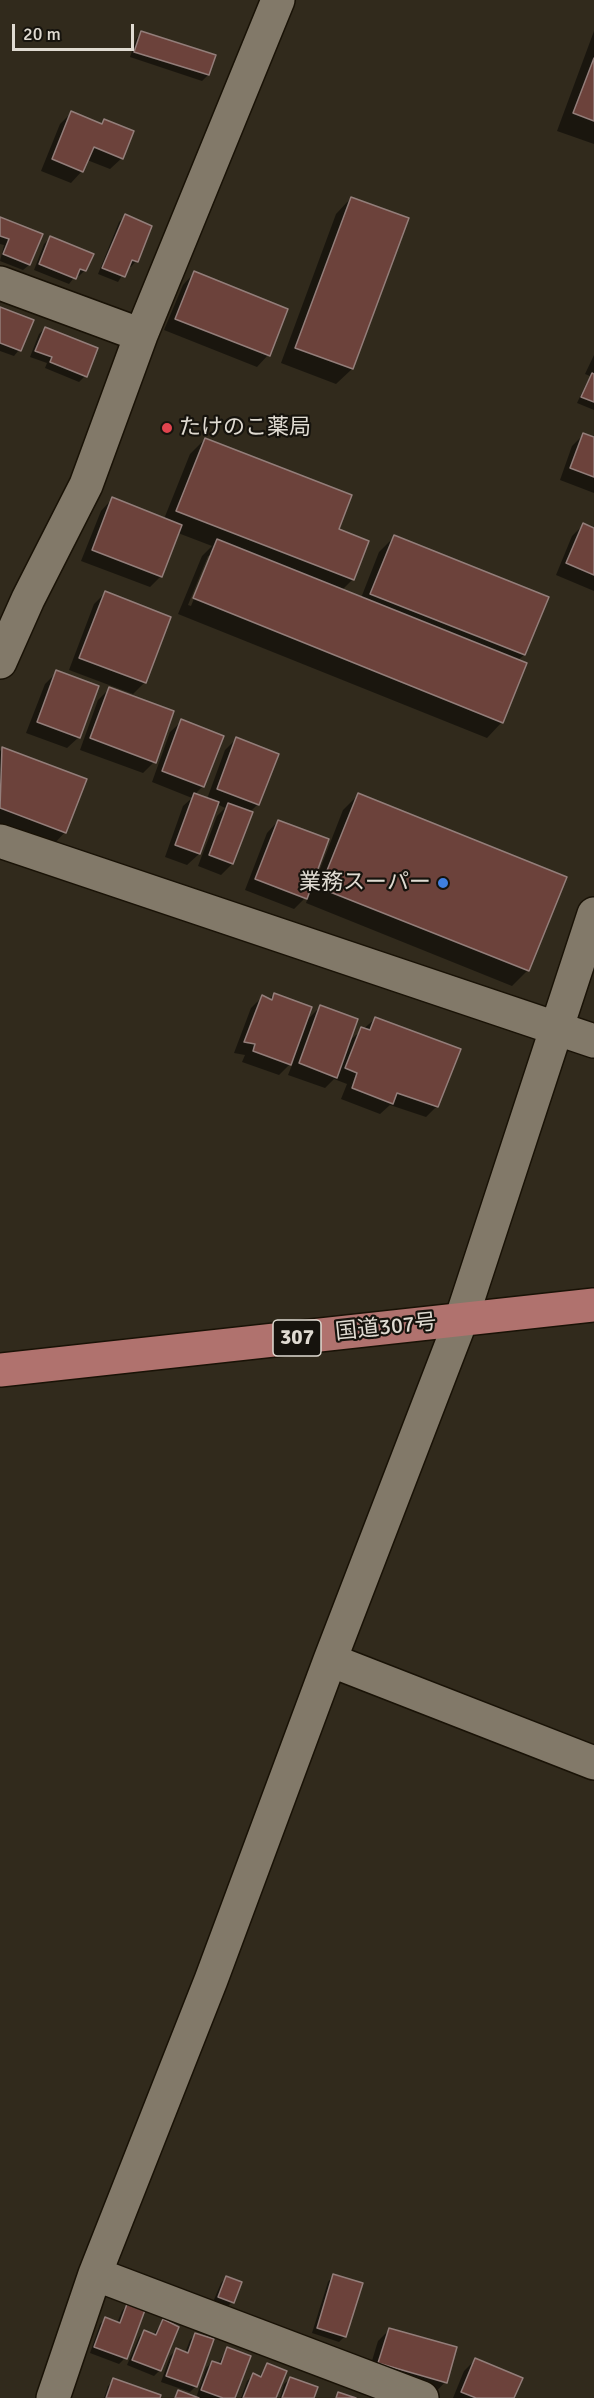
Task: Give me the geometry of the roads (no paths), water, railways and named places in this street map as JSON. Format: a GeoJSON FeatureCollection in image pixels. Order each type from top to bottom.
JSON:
{"type":"FeatureCollection","features":[{"type":"Feature","properties":{"kind":"highway","name":"国道307号"},"geometry":{"type":"LineString","coordinates":[[0,1370],[594,1305]]}},
{"type":"Feature","properties":{"kind":"street"},"geometry":{"type":"LineString","coordinates":[[0,662],[28,598],[86,485],[141,336],[278,0]]}},
{"type":"Feature","properties":{"kind":"street"},"geometry":{"type":"LineString","coordinates":[[0,283],[141,336]]}},
{"type":"Feature","properties":{"kind":"street"},"geometry":{"type":"LineString","coordinates":[[0,841],[594,1041]]}},
{"type":"Feature","properties":{"kind":"street"},"geometry":{"type":"LineString","coordinates":[[53,2398],[94,2274],[211,1980],[330,1660],[461,1320],[594,914]]}},
{"type":"Feature","properties":{"kind":"street"},"geometry":{"type":"LineString","coordinates":[[330,1660],[594,1763]]}},
{"type":"Feature","properties":{"kind":"street"},"geometry":{"type":"LineString","coordinates":[[94,2274],[422,2398]]}},
{"type":"Feature","properties":{"kind":"place","name":"たけのこ薬局"},"geometry":{"type":"Point","coordinates":[167,428]}},
{"type":"Feature","properties":{"kind":"place","name":"業務スーパー"},"geometry":{"type":"Point","coordinates":[443,883]}}]}
